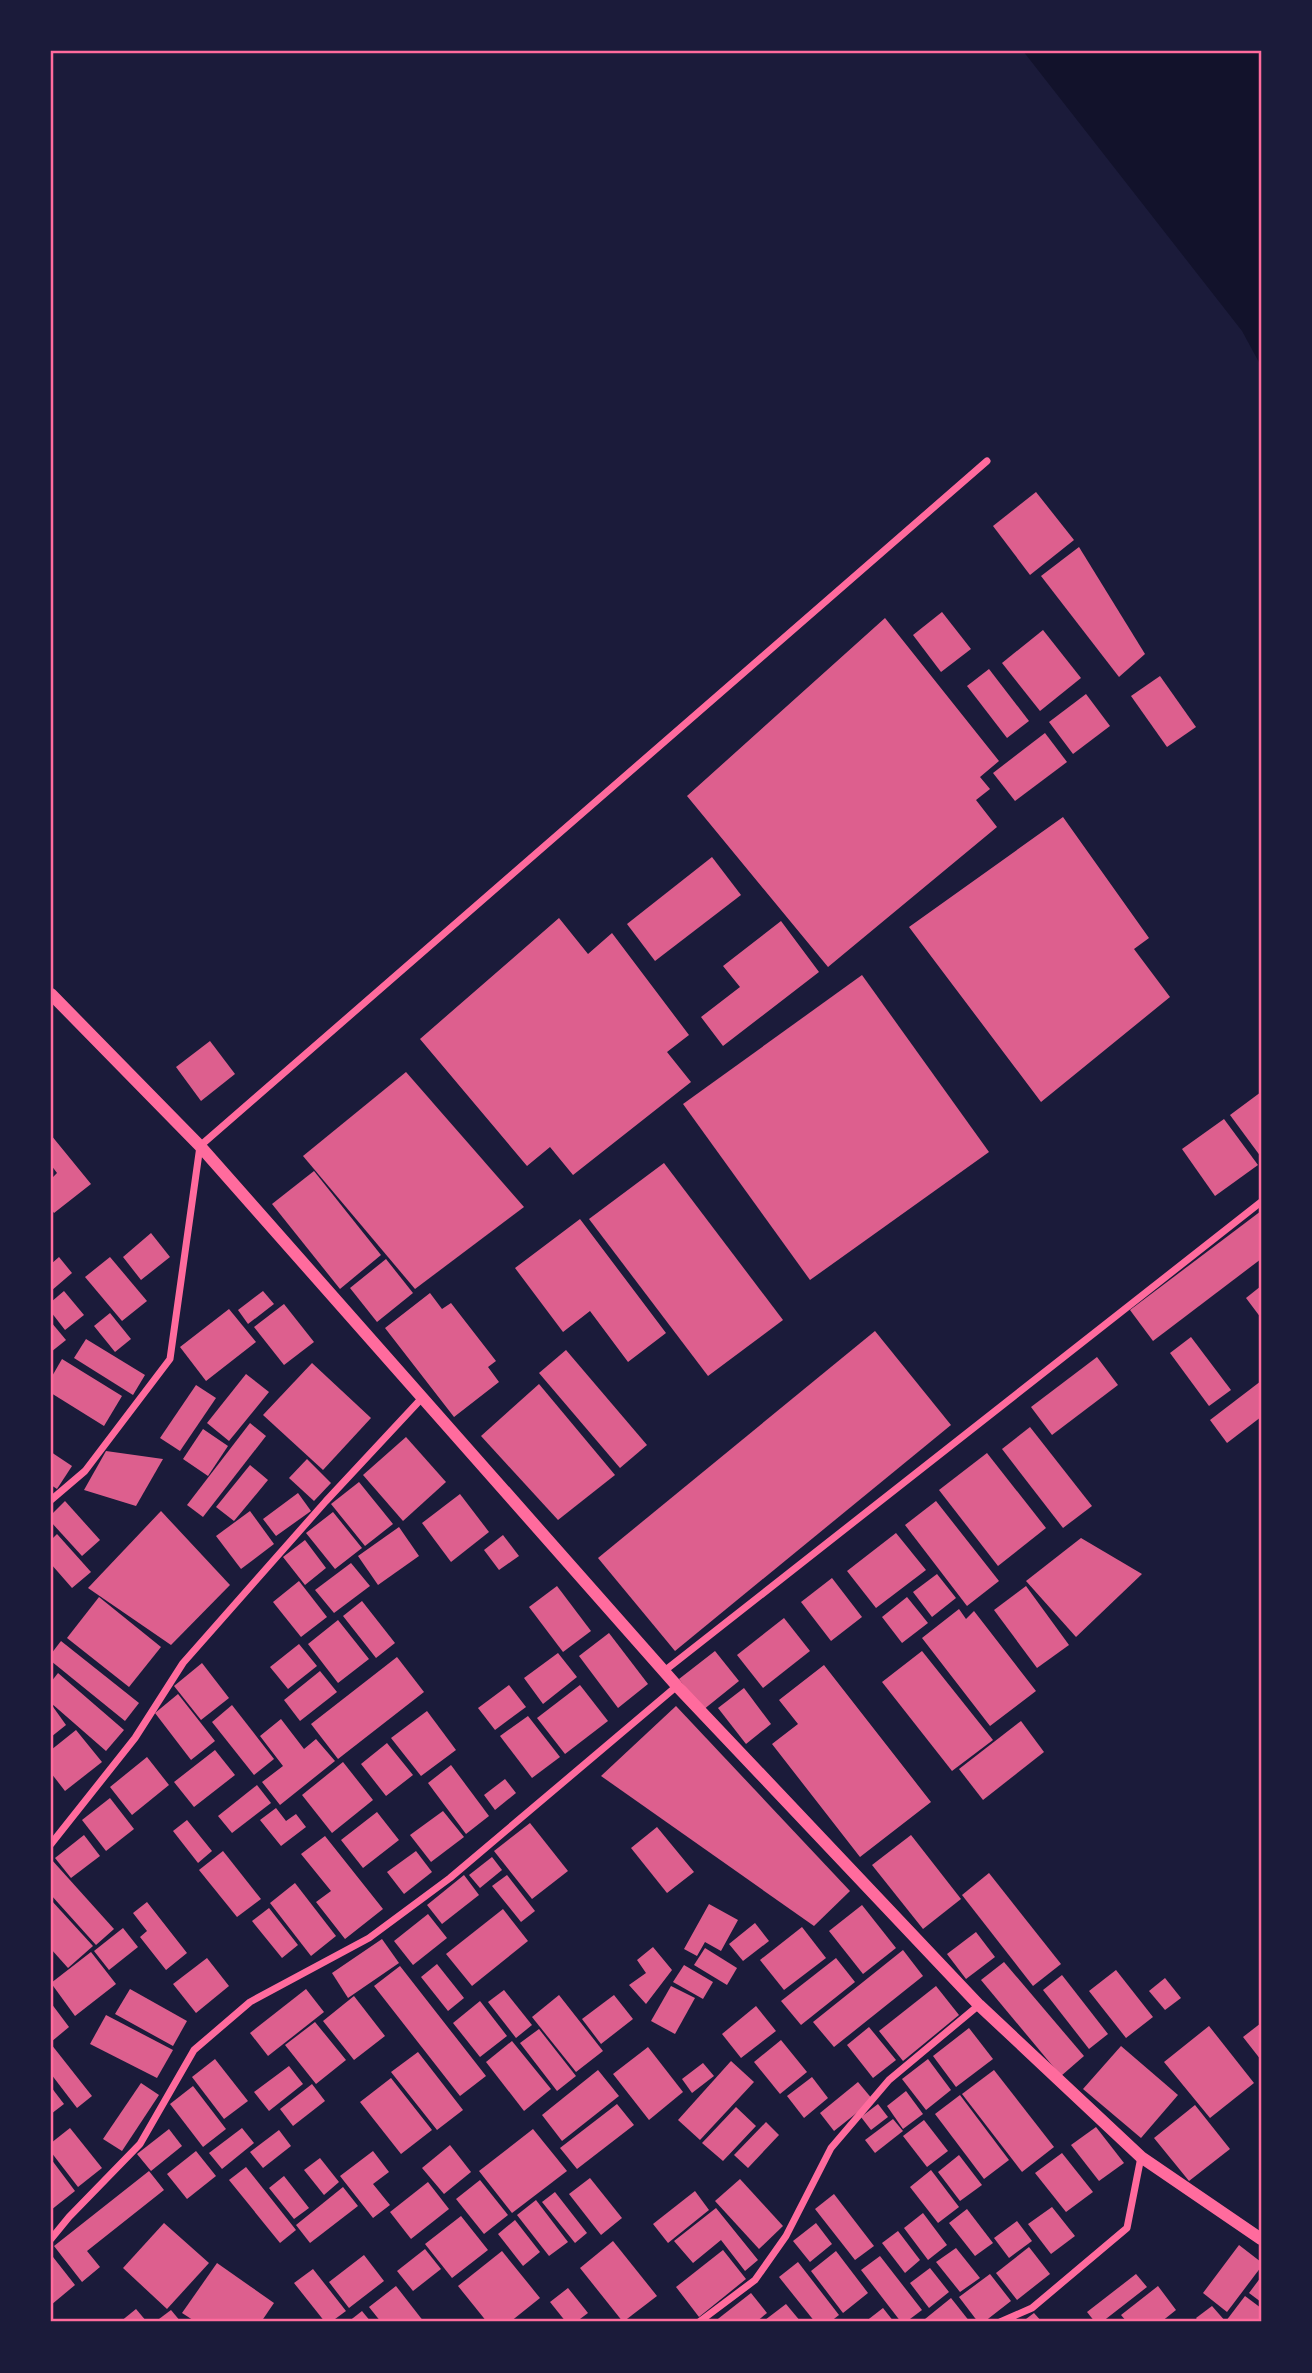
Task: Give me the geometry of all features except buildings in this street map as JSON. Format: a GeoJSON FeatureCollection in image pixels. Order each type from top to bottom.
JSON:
{"type":"FeatureCollection","features":[{"type":"Feature","properties":{"kind":"street"},"geometry":{"type":"LineString","coordinates":[[51,1500],[85,1471],[170,1360],[200,1146],[987,461]]}},
{"type":"Feature","properties":{"kind":"street"},"geometry":{"type":"LineString","coordinates":[[51,994],[200,1146],[663,1672],[979,2005],[1141,2157],[1261,2239]]}},
{"type":"Feature","properties":{"kind":"street"},"geometry":{"type":"LineString","coordinates":[[663,1672],[1261,1202]]}},
{"type":"Feature","properties":{"kind":"street"},"geometry":{"type":"LineString","coordinates":[[51,1844],[135,1738],[183,1663],[326,1501],[422,1398]]}},
{"type":"Feature","properties":{"kind":"street"},"geometry":{"type":"LineString","coordinates":[[51,2239],[140,2144],[194,2050],[250,2002],[369,1938],[450,1878],[677,1686]]}},
{"type":"Feature","properties":{"kind":"street"},"geometry":{"type":"LineString","coordinates":[[699,2322],[755,2280],[786,2236],[831,2148],[889,2080],[979,2005]]}},
{"type":"Feature","properties":{"kind":"street"},"geometry":{"type":"LineString","coordinates":[[1000,2322],[1032,2308],[1126,2228],[1141,2157]]}},
{"type":"Feature","properties":{"kind":"shaded area"},"geometry":{"type":"Polygon","coordinates":[[[1023,51],[1261,51],[1261,366],[1242,331],[1023,51]]]}}]}
